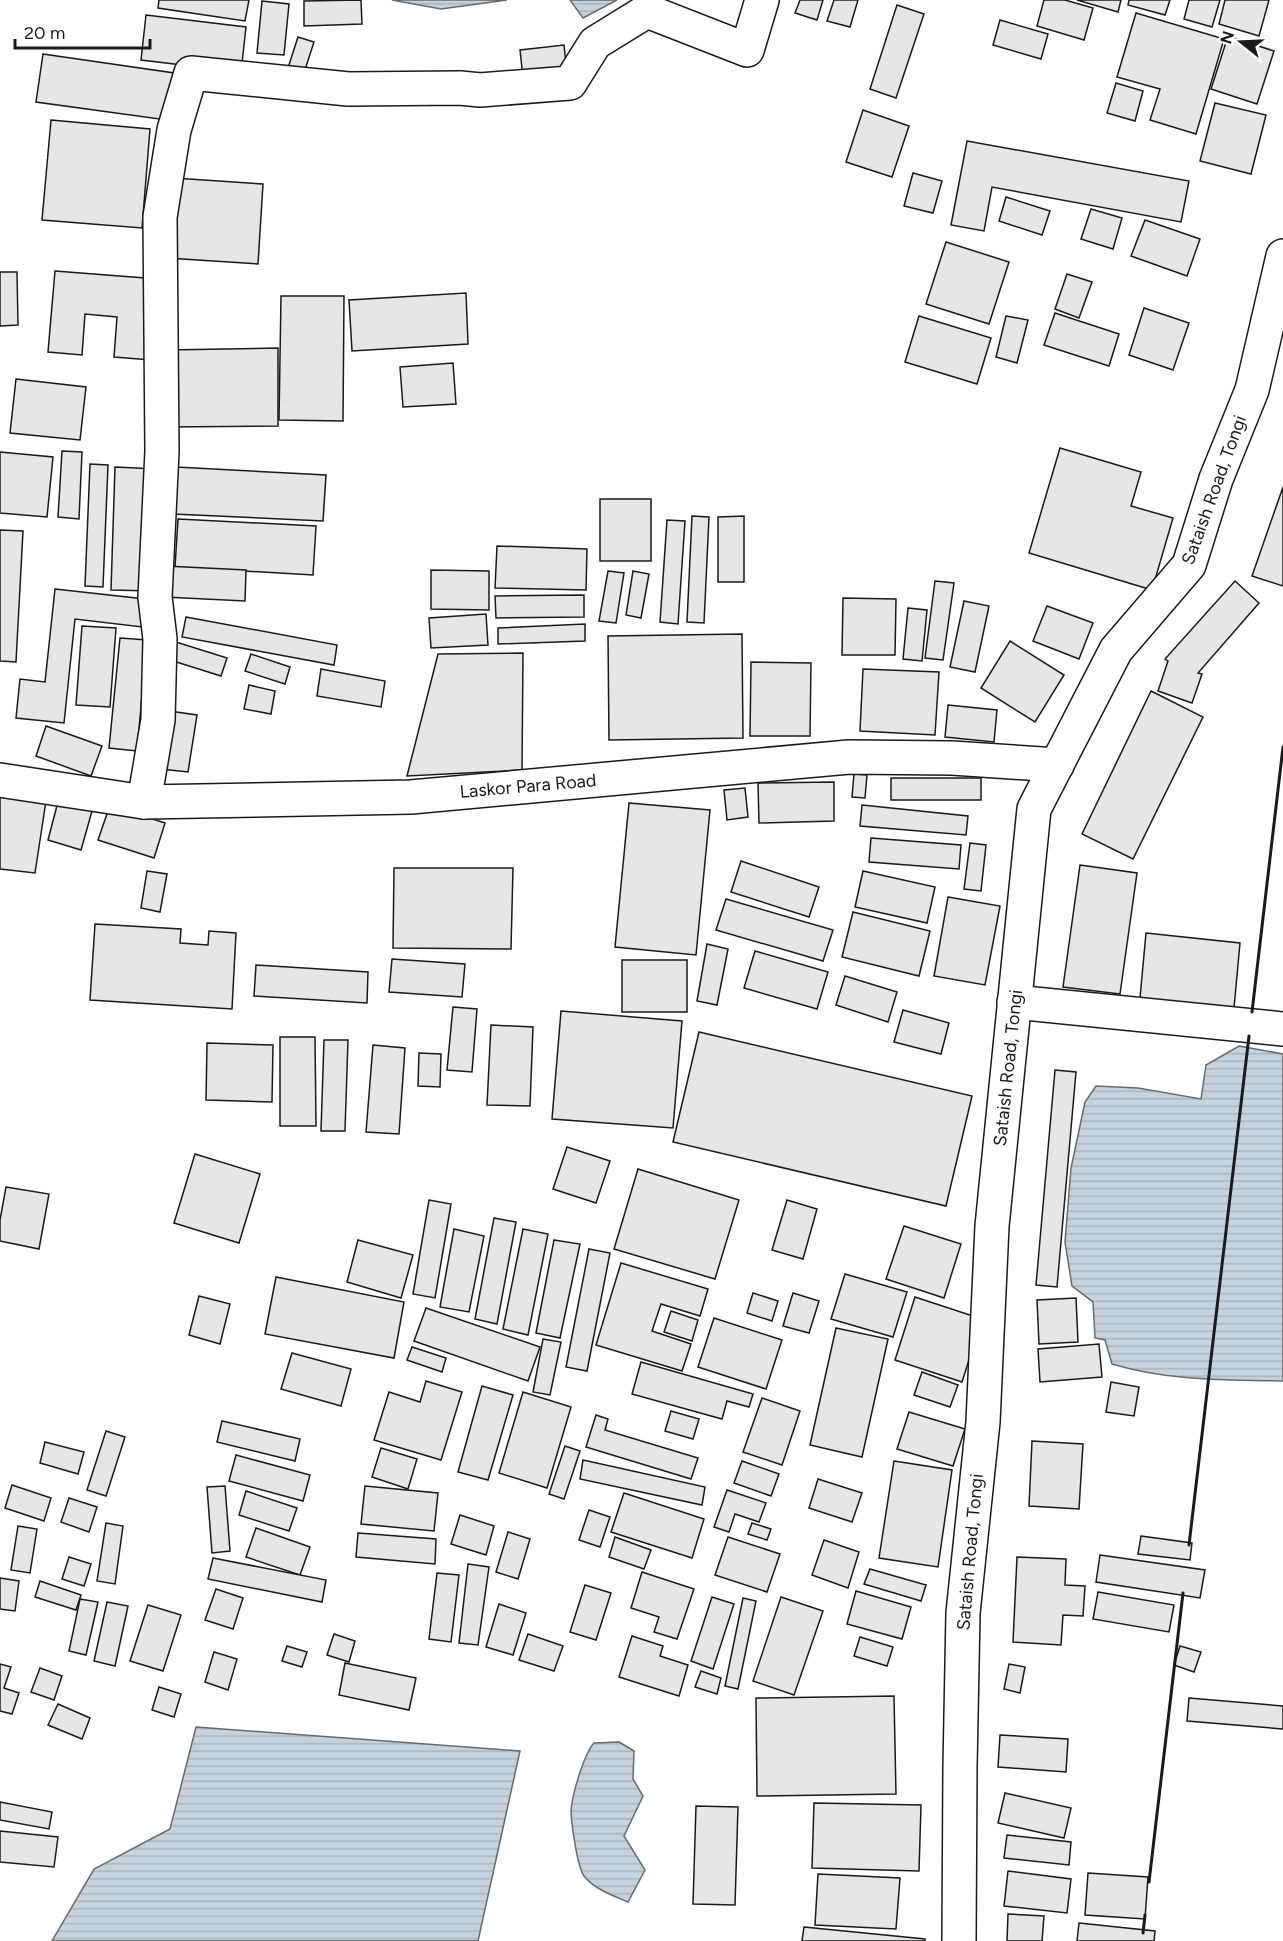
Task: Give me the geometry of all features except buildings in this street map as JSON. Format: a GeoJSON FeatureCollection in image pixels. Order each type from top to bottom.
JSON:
{"type":"FeatureCollection","features":[{"type":"Feature","properties":{"kind":"street"},"geometry":{"type":"LineString","coordinates":[[144,802],[158,720],[160,639],[155,597],[162,451],[160,217],[174,130],[191,73],[348,89],[460,88],[480,90],[570,83],[595,43],[647,11],[747,50],[762,0]]}},
{"type":"Feature","properties":{"kind":"street","name":"Sataish Road, Tongi"},"geometry":{"type":"LineString","coordinates":[[959,1941],[963,1613],[983,1422],[992,1226],[1034,809],[1116,650],[1189,565],[1216,479],[1252,390],[1283,256]]}},
{"type":"Feature","properties":{"kind":"street","name":"Laskor Para Road"},"geometry":{"type":"LineString","coordinates":[[0,780],[144,802],[411,797],[849,757],[952,758],[1057,765]]}},
{"type":"Feature","properties":{"kind":"street"},"geometry":{"type":"LineString","coordinates":[[1014,1002],[1283,1029]]}},
{"type":"Feature","properties":{"kind":"shaded area"},"geometry":{"type":"Polygon","coordinates":[[[392,0],[507,0],[441,9],[392,0]]]}},
{"type":"Feature","properties":{"kind":"shaded area"},"geometry":{"type":"Polygon","coordinates":[[[570,0],[617,0],[583,18],[570,0]]]}},
{"type":"Feature","properties":{"kind":"shaded area"},"geometry":{"type":"Polygon","coordinates":[[[1239,1046],[1283,1054],[1283,1381],[1176,1377],[1112,1364],[1105,1340],[1095,1338],[1093,1302],[1072,1286],[1065,1242],[1071,1168],[1085,1102],[1096,1086],[1138,1088],[1201,1099],[1206,1065],[1239,1046]]]}},
{"type":"Feature","properties":{"kind":"shaded area"},"geometry":{"type":"Polygon","coordinates":[[[196,1727],[520,1751],[478,1941],[52,1941],[94,1869],[170,1829],[196,1727]]]}},
{"type":"Feature","properties":{"kind":"shaded area"},"geometry":{"type":"Polygon","coordinates":[[[619,1742],[634,1751],[633,1779],[643,1796],[624,1836],[645,1870],[628,1902],[599,1888],[584,1876],[577,1855],[571,1813],[579,1776],[586,1756],[594,1743],[619,1742]]]}},
{"type":"Feature","properties":{"kind":"wall"},"geometry":{"type":"LineString","coordinates":[[1252,1012],[1283,747]]}},
{"type":"Feature","properties":{"kind":"wall"},"geometry":{"type":"LineString","coordinates":[[1189,1545],[1249,1036]]}},
{"type":"Feature","properties":{"kind":"wall"},"geometry":{"type":"LineString","coordinates":[[1149,1882],[1183,1593]]}},
{"type":"Feature","properties":{"kind":"wall"},"geometry":{"type":"LineString","coordinates":[[1143,1933],[1145,1915]]}}]}
